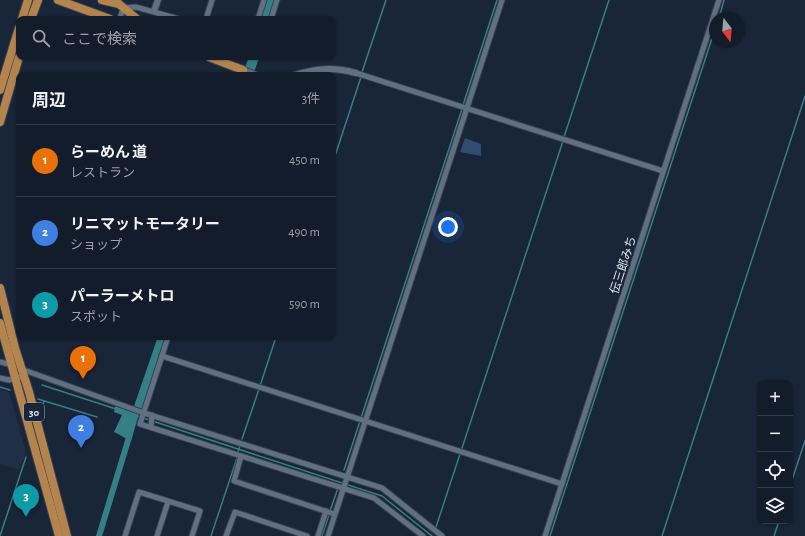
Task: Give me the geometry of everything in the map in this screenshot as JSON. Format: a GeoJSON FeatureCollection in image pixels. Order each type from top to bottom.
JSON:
{"type":"FeatureCollection","features":[{"type":"Feature","properties":{"kind":"highway"},"geometry":{"type":"LineString","coordinates":[[23,16],[28,0]]}},
{"type":"Feature","properties":{"kind":"highway"},"geometry":{"type":"LineString","coordinates":[[32,16],[38,0]]}},
{"type":"Feature","properties":{"kind":"highway"},"geometry":{"type":"LineString","coordinates":[[58,0],[102,16]]}},
{"type":"Feature","properties":{"kind":"highway"},"geometry":{"type":"LineString","coordinates":[[102,0],[117,3],[133,16]]}},
{"type":"Feature","properties":{"kind":"highway"},"geometry":{"type":"LineString","coordinates":[[0,90],[16,38]]}},
{"type":"Feature","properties":{"kind":"highway"},"geometry":{"type":"LineString","coordinates":[[0,122],[18,60]]}},
{"type":"Feature","properties":{"kind":"highway"},"geometry":{"type":"LineString","coordinates":[[217,60],[243,70]]}},
{"type":"Feature","properties":{"kind":"highway","name":"30"},"geometry":{"type":"LineString","coordinates":[[0,288],[59,536]]}},
{"type":"Feature","properties":{"kind":"highway","name":"30"},"geometry":{"type":"LineString","coordinates":[[0,323],[12,365],[20,374],[67,536]]}},
{"type":"Feature","properties":{"kind":"street"},"geometry":{"type":"LineString","coordinates":[[154,11],[158,0]]}},
{"type":"Feature","properties":{"kind":"street"},"geometry":{"type":"LineString","coordinates":[[207,16],[212,0]]}},
{"type":"Feature","properties":{"kind":"street"},"geometry":{"type":"LineString","coordinates":[[259,16],[264,0]]}},
{"type":"Feature","properties":{"kind":"street"},"geometry":{"type":"LineString","coordinates":[[272,16],[277,0]]}},
{"type":"Feature","properties":{"kind":"street"},"geometry":{"type":"LineString","coordinates":[[318,536],[346,479],[362,420],[464,107],[502,0]]}},
{"type":"Feature","properties":{"kind":"street","name":"伝三郎みち"},"geometry":{"type":"LineString","coordinates":[[545,536],[719,0]]}},
{"type":"Feature","properties":{"kind":"street"},"geometry":{"type":"LineString","coordinates":[[121,16],[123,8],[132,6],[170,16]]}},
{"type":"Feature","properties":{"kind":"street"},"geometry":{"type":"LineString","coordinates":[[307,72],[323,68],[342,69],[663,171]]}},
{"type":"Feature","properties":{"kind":"street"},"geometry":{"type":"LineString","coordinates":[[243,70],[248,72]]}},
{"type":"Feature","properties":{"kind":"street"},"geometry":{"type":"LineString","coordinates":[[167,340],[140,424],[151,426],[240,456],[374,498],[423,536]]}},
{"type":"Feature","properties":{"kind":"street"},"geometry":{"type":"LineString","coordinates":[[162,356],[562,484]]}},
{"type":"Feature","properties":{"kind":"street"},"geometry":{"type":"LineString","coordinates":[[0,362],[12,365]]}},
{"type":"Feature","properties":{"kind":"street"},"geometry":{"type":"LineString","coordinates":[[0,378],[9,380],[20,374],[346,479],[382,488],[442,536]]}},
{"type":"Feature","properties":{"kind":"street"},"geometry":{"type":"LineString","coordinates":[[151,426],[152,416]]}},
{"type":"Feature","properties":{"kind":"street"},"geometry":{"type":"LineString","coordinates":[[240,456],[234,481],[330,513]]}},
{"type":"Feature","properties":{"kind":"street"},"geometry":{"type":"LineString","coordinates":[[125,536],[138,492],[200,511],[192,536]]}},
{"type":"Feature","properties":{"kind":"street"},"geometry":{"type":"LineString","coordinates":[[157,536],[168,502]]}},
{"type":"Feature","properties":{"kind":"street"},"geometry":{"type":"LineString","coordinates":[[226,536],[234,512],[307,536]]}},
{"type":"Feature","properties":{"kind":"street"},"geometry":{"type":"LineString","coordinates":[[328,536],[330,513]]}},
{"type":"Feature","properties":{"kind":"shaded area"},"geometry":{"type":"Polygon","coordinates":[[[465,138],[481,144],[481,156],[460,152],[465,138]]]}},
{"type":"Feature","properties":{"kind":"shaded area"},"geometry":{"type":"Polygon","coordinates":[[[0,389],[9,392],[26,452],[19,470],[0,464],[0,389]]]}},
{"type":"Feature","properties":{"kind":"shaded area"},"geometry":{"type":"Polygon","coordinates":[[[115,406],[139,414],[131,441],[114,432],[122,415],[114,412],[115,406]]]}},
{"type":"Feature","properties":{"kind":"waterway"},"geometry":{"type":"LineString","coordinates":[[267,16],[272,0]]}},
{"type":"Feature","properties":{"kind":"waterway"},"geometry":{"type":"LineString","coordinates":[[362,72],[386,0]]}},
{"type":"Feature","properties":{"kind":"waterway"},"geometry":{"type":"LineString","coordinates":[[463,105],[497,0]]}},
{"type":"Feature","properties":{"kind":"waterway"},"geometry":{"type":"LineString","coordinates":[[564,137],[609,0]]}},
{"type":"Feature","properties":{"kind":"waterway"},"geometry":{"type":"LineString","coordinates":[[721,12],[724,0]]}},
{"type":"Feature","properties":{"kind":"waterway"},"geometry":{"type":"LineString","coordinates":[[550,536],[709,47]]}},
{"type":"Feature","properties":{"kind":"waterway"},"geometry":{"type":"LineString","coordinates":[[250,69],[253,60]]}},
{"type":"Feature","properties":{"kind":"waterway"},"geometry":{"type":"LineString","coordinates":[[336,153],[361,77]]}},
{"type":"Feature","properties":{"kind":"waterway"},"geometry":{"type":"LineString","coordinates":[[662,536],[805,96]]}},
{"type":"Feature","properties":{"kind":"waterway"},"geometry":{"type":"LineString","coordinates":[[344,470],[462,109]]}},
{"type":"Feature","properties":{"kind":"waterway"},"geometry":{"type":"LineString","coordinates":[[436,527],[563,141]]}},
{"type":"Feature","properties":{"kind":"waterway"},"geometry":{"type":"LineString","coordinates":[[139,407],[162,340]]}},
{"type":"Feature","properties":{"kind":"waterway"},"geometry":{"type":"LineString","coordinates":[[260,386],[275,340]]}},
{"type":"Feature","properties":{"kind":"waterway"},"geometry":{"type":"LineString","coordinates":[[42,385],[116,409]]}},
{"type":"Feature","properties":{"kind":"waterway"},"geometry":{"type":"LineString","coordinates":[[0,387],[10,390]]}},
{"type":"Feature","properties":{"kind":"waterway"},"geometry":{"type":"LineString","coordinates":[[242,439],[259,389]]}},
{"type":"Feature","properties":{"kind":"waterway"},"geometry":{"type":"LineString","coordinates":[[38,399],[97,417]]}},
{"type":"Feature","properties":{"kind":"waterway"},"geometry":{"type":"LineString","coordinates":[[136,405],[142,400]]}},
{"type":"Feature","properties":{"kind":"waterway"},"geometry":{"type":"LineString","coordinates":[[41,410],[44,401]]}},
{"type":"Feature","properties":{"kind":"waterway"},"geometry":{"type":"LineString","coordinates":[[137,416],[382,496],[432,536]]}},
{"type":"Feature","properties":{"kind":"waterway"},"geometry":{"type":"LineString","coordinates":[[99,536],[130,434]]}},
{"type":"Feature","properties":{"kind":"waterway"},"geometry":{"type":"LineString","coordinates":[[793,477],[805,441]]}},
{"type":"Feature","properties":{"kind":"waterway"},"geometry":{"type":"LineString","coordinates":[[238,452],[240,446]]}},
{"type":"Feature","properties":{"kind":"waterway"},"geometry":{"type":"LineString","coordinates":[[0,536],[26,457]]}},
{"type":"Feature","properties":{"kind":"waterway"},"geometry":{"type":"LineString","coordinates":[[211,536],[237,458]]}},
{"type":"Feature","properties":{"kind":"waterway"},"geometry":{"type":"LineString","coordinates":[[330,511],[338,488]]}},
{"type":"Feature","properties":{"kind":"waterway"},"geometry":{"type":"LineString","coordinates":[[322,536],[329,515]]}},
{"type":"Feature","properties":{"kind":"waterway"},"geometry":{"type":"LineString","coordinates":[[774,536],[778,524]]}},
{"type":"Feature","properties":{"kind":"place","name":"らーめん 道"},"geometry":{"type":"Point","coordinates":[83,379]}},
{"type":"Feature","properties":{"kind":"place","name":"リニマットモータリー"},"geometry":{"type":"Point","coordinates":[81,448]}},
{"type":"Feature","properties":{"kind":"place","name":"パーラーメトロ"},"geometry":{"type":"Point","coordinates":[26,517]}}]}
